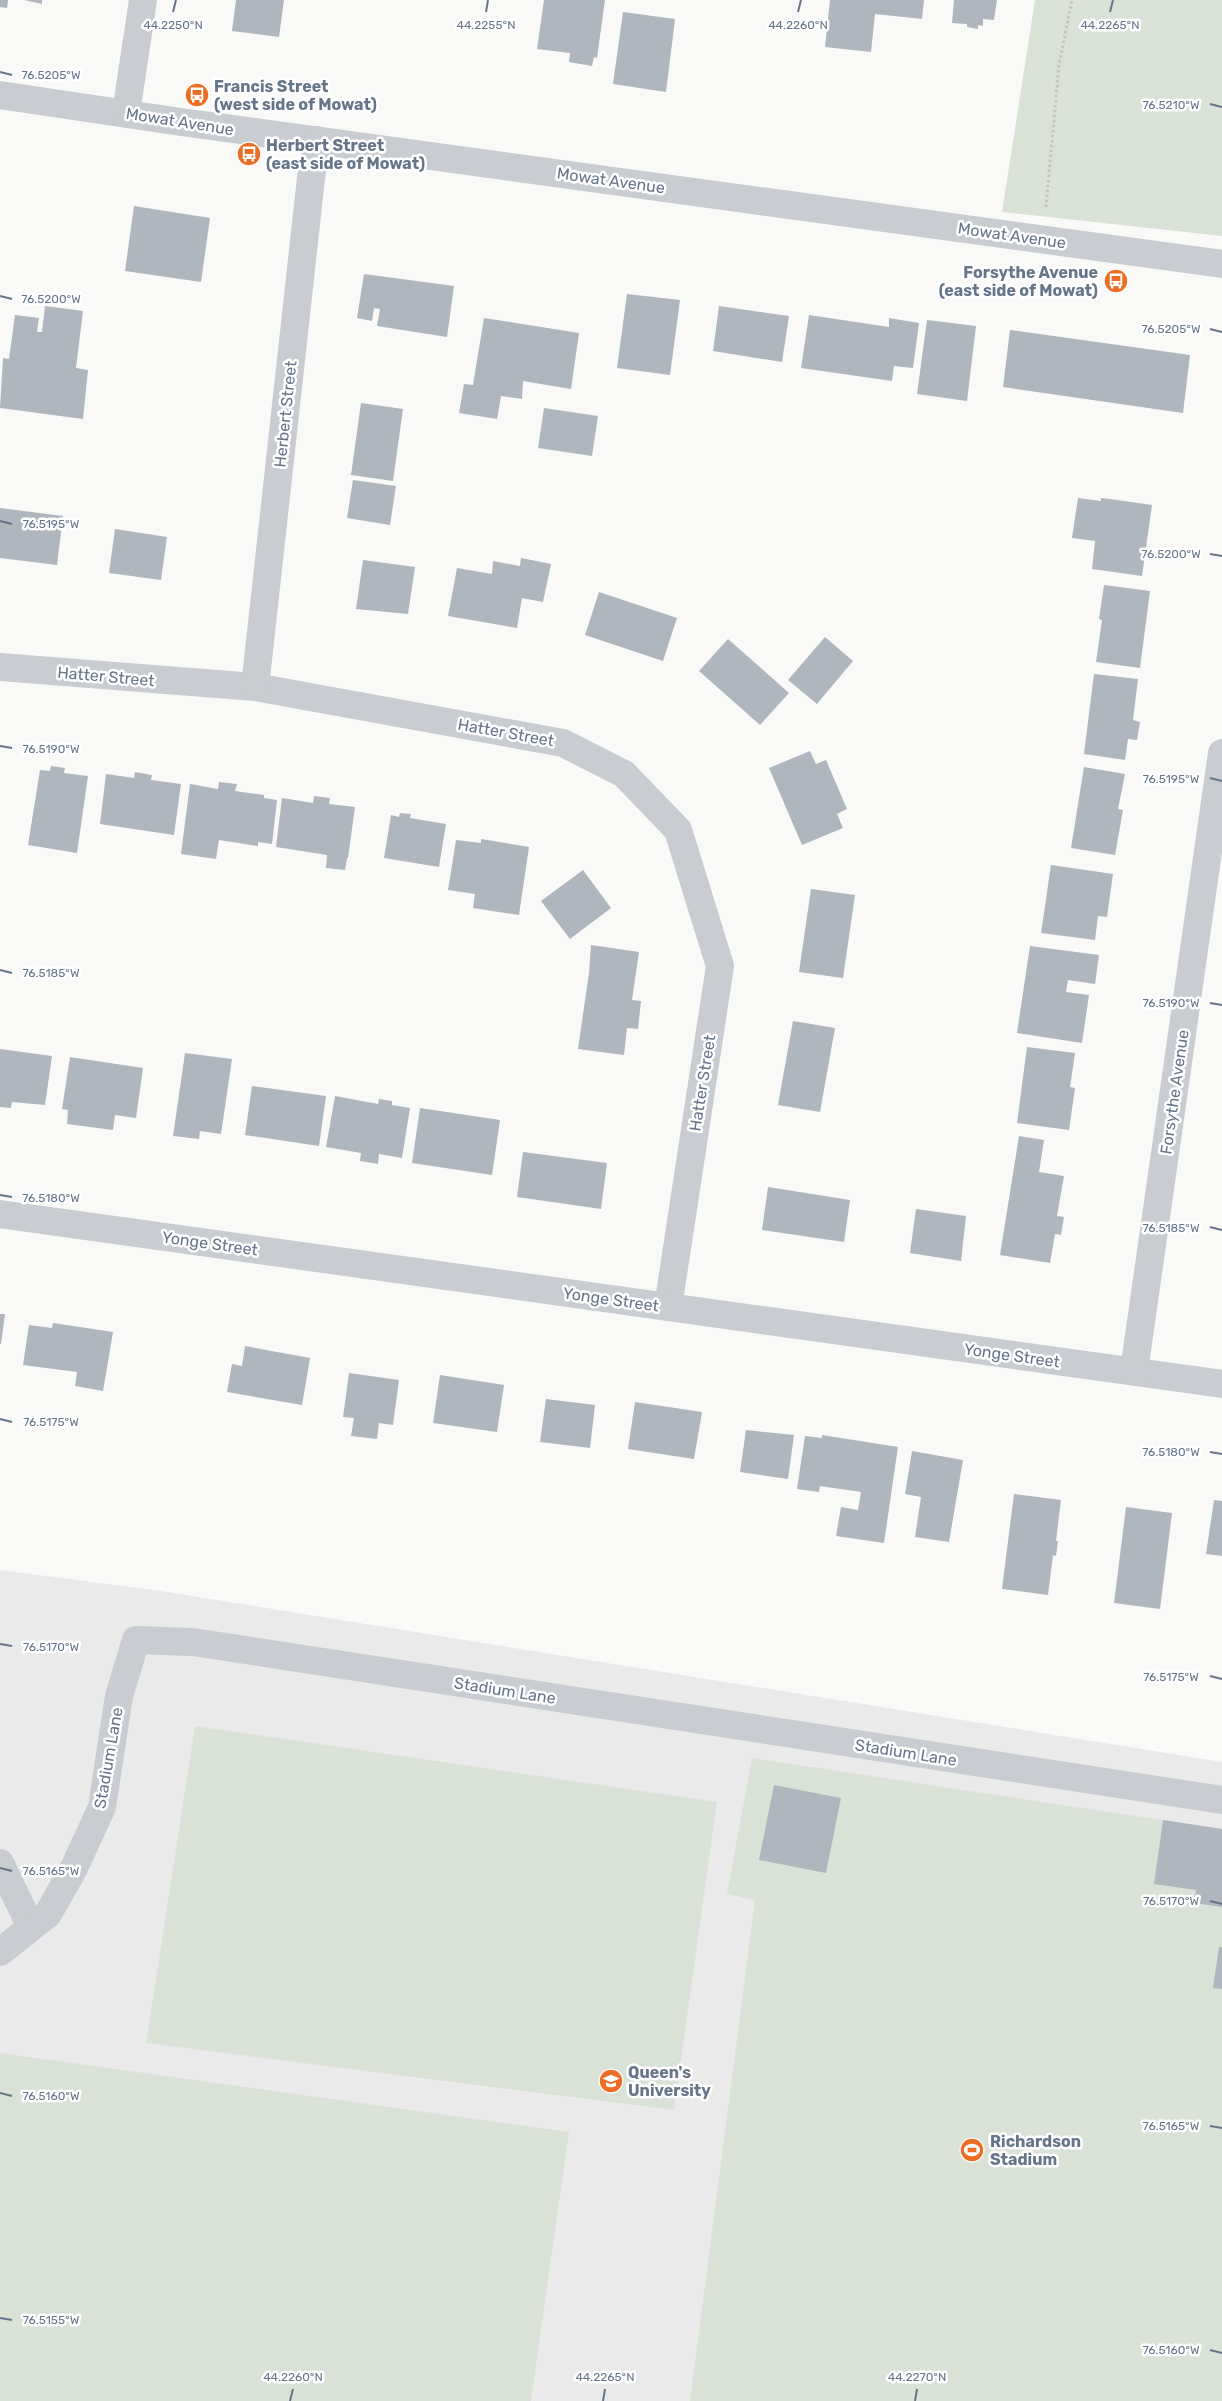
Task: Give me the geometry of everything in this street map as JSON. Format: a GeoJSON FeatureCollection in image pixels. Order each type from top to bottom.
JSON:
{"type":"FeatureCollection","features":[{"type":"Feature","properties":{"kind":"street"},"geometry":{"type":"LineString","coordinates":[[126,113],[143,0]]}},
{"type":"Feature","properties":{"kind":"street","name":"Mowat Avenue"},"geometry":{"type":"LineString","coordinates":[[0,95],[1222,264]]}},
{"type":"Feature","properties":{"kind":"street","name":"Herbert Street"},"geometry":{"type":"LineString","coordinates":[[255,688],[310,178],[317,140]]}},
{"type":"Feature","properties":{"kind":"street","name":"Hatter Street"},"geometry":{"type":"LineString","coordinates":[[0,667],[255,688],[563,743],[624,774],[678,830],[720,966],[668,1307]]}},
{"type":"Feature","properties":{"kind":"street","name":"Forsythe Avenue"},"geometry":{"type":"LineString","coordinates":[[1134,1372],[1217,828],[1222,752]]}},
{"type":"Feature","properties":{"kind":"street","name":"Yonge Street"},"geometry":{"type":"LineString","coordinates":[[0,1214],[1222,1384]]}},
{"type":"Feature","properties":{"kind":"street","name":"Stadium Lane"},"geometry":{"type":"LineString","coordinates":[[0,1952],[48,1914],[74,1868],[102,1807],[119,1696],[136,1640],[193,1642],[1222,1800]]}},
{"type":"Feature","properties":{"kind":"street"},"geometry":{"type":"LineString","coordinates":[[0,1863],[31,1927]]}},
{"type":"Feature","properties":{"kind":"path"},"geometry":{"type":"LineString","coordinates":[[1043,239],[1059,65],[1072,0]]}},
{"type":"Feature","properties":{"kind":"shaded area"},"geometry":{"type":"Polygon","coordinates":[[[1035,0],[1222,0],[1222,236],[1002,212],[1035,0]]]}},
{"type":"Feature","properties":{"kind":"shaded area","name":"Queen's University"},"geometry":{"type":"Polygon","coordinates":[[[0,1570],[161,1591],[1222,1762],[1222,2401],[0,2401],[0,1570]]]}},
{"type":"Feature","properties":{"kind":"shaded area"},"geometry":{"type":"Polygon","coordinates":[[[195,1726],[717,1802],[674,2110],[146,2043],[195,1726]]]}},
{"type":"Feature","properties":{"kind":"shaded area","name":"Richardson Stadium"},"geometry":{"type":"Polygon","coordinates":[[[752,1758],[1222,1829],[1222,2401],[690,2401],[755,1900],[727,1894],[752,1758]]]}},
{"type":"Feature","properties":{"kind":"shaded area"},"geometry":{"type":"Polygon","coordinates":[[[0,2053],[569,2132],[531,2401],[0,2401],[0,2053]]]}},
{"type":"Feature","properties":{"kind":"building"},"geometry":{"type":"Polygon","coordinates":[[[0,0],[8,0],[7,8],[0,7],[0,0]]]}},
{"type":"Feature","properties":{"kind":"building"},"geometry":{"type":"Polygon","coordinates":[[[24,0],[42,0],[42,4],[24,0]]]}},
{"type":"Feature","properties":{"kind":"building"},"geometry":{"type":"Polygon","coordinates":[[[236,0],[284,0],[279,37],[232,31],[236,0]]]}},
{"type":"Feature","properties":{"kind":"building"},"geometry":{"type":"Polygon","coordinates":[[[544,0],[605,0],[597,58],[594,57],[592,66],[569,62],[570,53],[537,49],[544,0]]]}},
{"type":"Feature","properties":{"kind":"building"},"geometry":{"type":"Polygon","coordinates":[[[830,0],[924,0],[922,19],[875,14],[871,52],[825,47],[830,0]]]}},
{"type":"Feature","properties":{"kind":"building"},"geometry":{"type":"Polygon","coordinates":[[[954,0],[997,0],[994,20],[983,19],[983,26],[978,25],[978,29],[967,27],[967,24],[952,23],[954,0]]]}},
{"type":"Feature","properties":{"kind":"building"},"geometry":{"type":"Polygon","coordinates":[[[623,12],[675,19],[666,92],[613,84],[623,12]]]}},
{"type":"Feature","properties":{"kind":"building"},"geometry":{"type":"Polygon","coordinates":[[[134,206],[210,218],[201,282],[125,271],[134,206]]]}},
{"type":"Feature","properties":{"kind":"building"},"geometry":{"type":"Polygon","coordinates":[[[364,274],[454,286],[447,337],[377,326],[380,309],[374,308],[372,321],[357,318],[364,274]]]}},
{"type":"Feature","properties":{"kind":"building"},"geometry":{"type":"Polygon","coordinates":[[[627,294],[680,300],[670,375],[617,368],[627,294]]]}},
{"type":"Feature","properties":{"kind":"building"},"geometry":{"type":"Polygon","coordinates":[[[45,306],[83,311],[76,368],[88,370],[83,419],[0,408],[3,358],[9,359],[15,315],[39,318],[37,332],[42,332],[45,306]]]}},
{"type":"Feature","properties":{"kind":"building"},"geometry":{"type":"Polygon","coordinates":[[[719,306],[789,316],[782,362],[713,351],[719,306]]]}},
{"type":"Feature","properties":{"kind":"building"},"geometry":{"type":"Polygon","coordinates":[[[809,315],[889,327],[889,318],[919,323],[913,368],[894,366],[892,381],[801,368],[809,315]]]}},
{"type":"Feature","properties":{"kind":"building"},"geometry":{"type":"Polygon","coordinates":[[[484,318],[579,333],[571,389],[523,381],[522,399],[501,396],[497,419],[459,413],[464,384],[473,385],[484,318]]]}},
{"type":"Feature","properties":{"kind":"building"},"geometry":{"type":"Polygon","coordinates":[[[927,320],[976,326],[967,401],[917,394],[927,320]]]}},
{"type":"Feature","properties":{"kind":"building"},"geometry":{"type":"Polygon","coordinates":[[[1010,330],[1190,355],[1183,413],[1003,387],[1010,330]]]}},
{"type":"Feature","properties":{"kind":"building"},"geometry":{"type":"Polygon","coordinates":[[[361,403],[403,409],[393,481],[351,475],[361,403]]]}},
{"type":"Feature","properties":{"kind":"building"},"geometry":{"type":"Polygon","coordinates":[[[544,408],[598,416],[592,456],[538,448],[544,408]]]}},
{"type":"Feature","properties":{"kind":"building"},"geometry":{"type":"Polygon","coordinates":[[[353,480],[396,486],[390,525],[347,518],[353,480]]]}},
{"type":"Feature","properties":{"kind":"building"},"geometry":{"type":"Polygon","coordinates":[[[1078,498],[1101,501],[1101,498],[1152,505],[1142,576],[1092,569],[1095,541],[1072,538],[1078,498]]]}},
{"type":"Feature","properties":{"kind":"building"},"geometry":{"type":"Polygon","coordinates":[[[0,508],[63,516],[57,565],[0,558],[0,508]]]}},
{"type":"Feature","properties":{"kind":"building"},"geometry":{"type":"Polygon","coordinates":[[[115,529],[167,537],[161,580],[109,573],[115,529]]]}},
{"type":"Feature","properties":{"kind":"building"},"geometry":{"type":"Polygon","coordinates":[[[521,558],[551,564],[543,602],[522,598],[517,628],[448,616],[457,568],[492,574],[493,561],[520,566],[521,558]]]}},
{"type":"Feature","properties":{"kind":"building"},"geometry":{"type":"Polygon","coordinates":[[[363,560],[415,567],[408,614],[356,609],[363,560]]]}},
{"type":"Feature","properties":{"kind":"building"},"geometry":{"type":"Polygon","coordinates":[[[1104,585],[1150,591],[1140,668],[1096,662],[1102,620],[1099,619],[1104,585]]]}},
{"type":"Feature","properties":{"kind":"building"},"geometry":{"type":"Polygon","coordinates":[[[599,592],[677,618],[663,661],[585,635],[599,592]]]}},
{"type":"Feature","properties":{"kind":"building"},"geometry":{"type":"Polygon","coordinates":[[[825,637],[853,661],[817,704],[788,680],[825,637]]]}},
{"type":"Feature","properties":{"kind":"building"},"geometry":{"type":"Polygon","coordinates":[[[728,639],[789,693],[760,725],[699,671],[728,639]]]}},
{"type":"Feature","properties":{"kind":"building"},"geometry":{"type":"Polygon","coordinates":[[[1094,674],[1138,679],[1133,720],[1140,722],[1137,740],[1128,739],[1125,760],[1084,754],[1094,674]]]}},
{"type":"Feature","properties":{"kind":"building"},"geometry":{"type":"Polygon","coordinates":[[[810,751],[816,764],[826,760],[847,809],[837,814],[843,828],[802,845],[769,768],[810,751]]]}},
{"type":"Feature","properties":{"kind":"building"},"geometry":{"type":"Polygon","coordinates":[[[51,766],[65,768],[64,773],[88,776],[77,853],[28,845],[40,770],[50,771],[51,766]]]}},
{"type":"Feature","properties":{"kind":"building"},"geometry":{"type":"Polygon","coordinates":[[[1084,767],[1125,774],[1118,809],[1123,810],[1115,855],[1071,848],[1084,767]]]}},
{"type":"Feature","properties":{"kind":"building"},"geometry":{"type":"Polygon","coordinates":[[[135,772],[152,775],[151,780],[181,784],[174,835],[100,824],[106,774],[134,778],[135,772]]]}},
{"type":"Feature","properties":{"kind":"building"},"geometry":{"type":"Polygon","coordinates":[[[219,782],[237,784],[235,791],[264,795],[264,798],[277,800],[272,844],[258,842],[258,846],[219,840],[216,859],[181,854],[190,784],[218,789],[219,782]]]}},
{"type":"Feature","properties":{"kind":"building"},"geometry":{"type":"Polygon","coordinates":[[[314,796],[330,798],[329,804],[355,807],[345,870],[326,868],[327,855],[276,847],[282,798],[313,803],[314,796]]]}},
{"type":"Feature","properties":{"kind":"building"},"geometry":{"type":"Polygon","coordinates":[[[400,813],[411,814],[410,818],[446,824],[439,867],[384,858],[391,815],[399,817],[400,813]]]}},
{"type":"Feature","properties":{"kind":"building"},"geometry":{"type":"Polygon","coordinates":[[[481,839],[529,847],[519,915],[473,908],[475,894],[448,890],[456,840],[481,843],[481,839]]]}},
{"type":"Feature","properties":{"kind":"building"},"geometry":{"type":"Polygon","coordinates":[[[1051,865],[1113,874],[1107,917],[1098,916],[1095,940],[1041,933],[1051,865]]]}},
{"type":"Feature","properties":{"kind":"building"},"geometry":{"type":"Polygon","coordinates":[[[583,870],[611,908],[570,939],[541,901],[583,870]]]}},
{"type":"Feature","properties":{"kind":"building"},"geometry":{"type":"Polygon","coordinates":[[[811,889],[855,895],[843,978],[799,972],[811,889]]]}},
{"type":"Feature","properties":{"kind":"building"},"geometry":{"type":"Polygon","coordinates":[[[591,945],[639,952],[632,1000],[641,1001],[638,1029],[627,1028],[624,1055],[578,1049],[591,945]]]}},
{"type":"Feature","properties":{"kind":"building"},"geometry":{"type":"Polygon","coordinates":[[[1030,946],[1099,955],[1095,984],[1068,980],[1066,992],[1089,995],[1082,1043],[1017,1033],[1030,946]]]}},
{"type":"Feature","properties":{"kind":"building"},"geometry":{"type":"Polygon","coordinates":[[[793,1021],[835,1028],[820,1112],[778,1105],[793,1021]]]}},
{"type":"Feature","properties":{"kind":"building"},"geometry":{"type":"Polygon","coordinates":[[[1027,1047],[1075,1053],[1070,1087],[1075,1088],[1069,1130],[1017,1123],[1027,1047]]]}},
{"type":"Feature","properties":{"kind":"building"},"geometry":{"type":"Polygon","coordinates":[[[0,1049],[52,1056],[45,1105],[12,1102],[11,1108],[0,1107],[0,1049]]]}},
{"type":"Feature","properties":{"kind":"building"},"geometry":{"type":"Polygon","coordinates":[[[185,1053],[232,1059],[221,1134],[200,1131],[199,1139],[173,1136],[185,1053]]]}},
{"type":"Feature","properties":{"kind":"building"},"geometry":{"type":"Polygon","coordinates":[[[70,1057],[143,1068],[136,1118],[115,1115],[113,1130],[67,1124],[68,1110],[62,1109],[70,1057]]]}},
{"type":"Feature","properties":{"kind":"building"},"geometry":{"type":"Polygon","coordinates":[[[252,1086],[326,1096],[319,1146],[245,1135],[252,1086]]]}},
{"type":"Feature","properties":{"kind":"building"},"geometry":{"type":"Polygon","coordinates":[[[335,1096],[378,1104],[379,1099],[392,1101],[392,1105],[410,1108],[402,1158],[379,1154],[378,1164],[360,1161],[361,1153],[326,1147],[335,1096]]]}},
{"type":"Feature","properties":{"kind":"building"},"geometry":{"type":"Polygon","coordinates":[[[420,1108],[500,1120],[492,1175],[412,1163],[420,1108]]]}},
{"type":"Feature","properties":{"kind":"building"},"geometry":{"type":"Polygon","coordinates":[[[1019,1136],[1044,1140],[1039,1172],[1064,1176],[1057,1216],[1064,1217],[1061,1235],[1055,1234],[1050,1263],[1000,1255],[1019,1136]]]}},
{"type":"Feature","properties":{"kind":"building"},"geometry":{"type":"Polygon","coordinates":[[[523,1152],[607,1163],[601,1209],[517,1197],[523,1152]]]}},
{"type":"Feature","properties":{"kind":"building"},"geometry":{"type":"Polygon","coordinates":[[[768,1187],[850,1200],[844,1242],[762,1230],[768,1187]]]}},
{"type":"Feature","properties":{"kind":"building"},"geometry":{"type":"Polygon","coordinates":[[[916,1209],[966,1216],[961,1261],[910,1253],[916,1209]]]}},
{"type":"Feature","properties":{"kind":"building"},"geometry":{"type":"Polygon","coordinates":[[[0,1314],[5,1314],[1,1344],[0,1344],[0,1314]]]}},
{"type":"Feature","properties":{"kind":"building"},"geometry":{"type":"Polygon","coordinates":[[[53,1323],[113,1332],[103,1391],[75,1386],[77,1372],[23,1365],[29,1325],[52,1328],[53,1323]]]}},
{"type":"Feature","properties":{"kind":"building"},"geometry":{"type":"Polygon","coordinates":[[[245,1346],[310,1358],[302,1405],[227,1392],[232,1364],[242,1366],[245,1346]]]}},
{"type":"Feature","properties":{"kind":"building"},"geometry":{"type":"Polygon","coordinates":[[[349,1373],[399,1380],[393,1425],[379,1423],[377,1439],[351,1436],[354,1418],[343,1417],[349,1373]]]}},
{"type":"Feature","properties":{"kind":"building"},"geometry":{"type":"Polygon","coordinates":[[[440,1375],[504,1385],[497,1432],[433,1423],[440,1375]]]}},
{"type":"Feature","properties":{"kind":"building"},"geometry":{"type":"Polygon","coordinates":[[[546,1399],[595,1405],[590,1448],[540,1442],[546,1399]]]}},
{"type":"Feature","properties":{"kind":"building"},"geometry":{"type":"Polygon","coordinates":[[[635,1402],[702,1412],[694,1459],[628,1449],[635,1402]]]}},
{"type":"Feature","properties":{"kind":"building"},"geometry":{"type":"Polygon","coordinates":[[[746,1430],[794,1435],[788,1479],[740,1472],[746,1430]]]}},
{"type":"Feature","properties":{"kind":"building"},"geometry":{"type":"Polygon","coordinates":[[[822,1435],[898,1447],[884,1543],[836,1536],[841,1507],[858,1510],[861,1492],[820,1486],[819,1492],[797,1489],[805,1436],[822,1438],[822,1435]]]}},
{"type":"Feature","properties":{"kind":"building"},"geometry":{"type":"Polygon","coordinates":[[[912,1451],[963,1460],[949,1542],[915,1537],[921,1497],[905,1494],[912,1451]]]}},
{"type":"Feature","properties":{"kind":"building"},"geometry":{"type":"Polygon","coordinates":[[[1014,1494],[1061,1500],[1056,1556],[1053,1555],[1048,1595],[1002,1589],[1014,1494]]]}},
{"type":"Feature","properties":{"kind":"building"},"geometry":{"type":"Polygon","coordinates":[[[1214,1500],[1222,1501],[1222,1556],[1206,1554],[1214,1500]]]}},
{"type":"Feature","properties":{"kind":"building"},"geometry":{"type":"Polygon","coordinates":[[[1126,1507],[1172,1513],[1160,1609],[1114,1603],[1126,1507]]]}},
{"type":"Feature","properties":{"kind":"building"},"geometry":{"type":"Polygon","coordinates":[[[774,1785],[841,1798],[826,1873],[759,1860],[774,1785]]]}},
{"type":"Feature","properties":{"kind":"building"},"geometry":{"type":"Polygon","coordinates":[[[1163,1820],[1222,1829],[1222,1907],[1194,1903],[1196,1890],[1154,1884],[1163,1820]]]}},
{"type":"Feature","properties":{"kind":"building"},"geometry":{"type":"Polygon","coordinates":[[[1219,1947],[1222,1947],[1222,1989],[1213,1988],[1219,1947]]]}},
{"type":"Feature","properties":{"kind":"place","name":"Francis Street (west side of Mowat)"},"geometry":{"type":"Point","coordinates":[197,95]}},
{"type":"Feature","properties":{"kind":"place","name":"Herbert Street (east side of Mowat)"},"geometry":{"type":"Point","coordinates":[249,154]}},
{"type":"Feature","properties":{"kind":"place","name":"Forsythe Avenue (east side of Mowat)"},"geometry":{"type":"Point","coordinates":[1116,281]}},
{"type":"Feature","properties":{"kind":"place","name":"Queen's University"},"geometry":{"type":"Point","coordinates":[611,2081]}},
{"type":"Feature","properties":{"kind":"place","name":"Richardson Stadium"},"geometry":{"type":"Point","coordinates":[972,2150]}}]}
